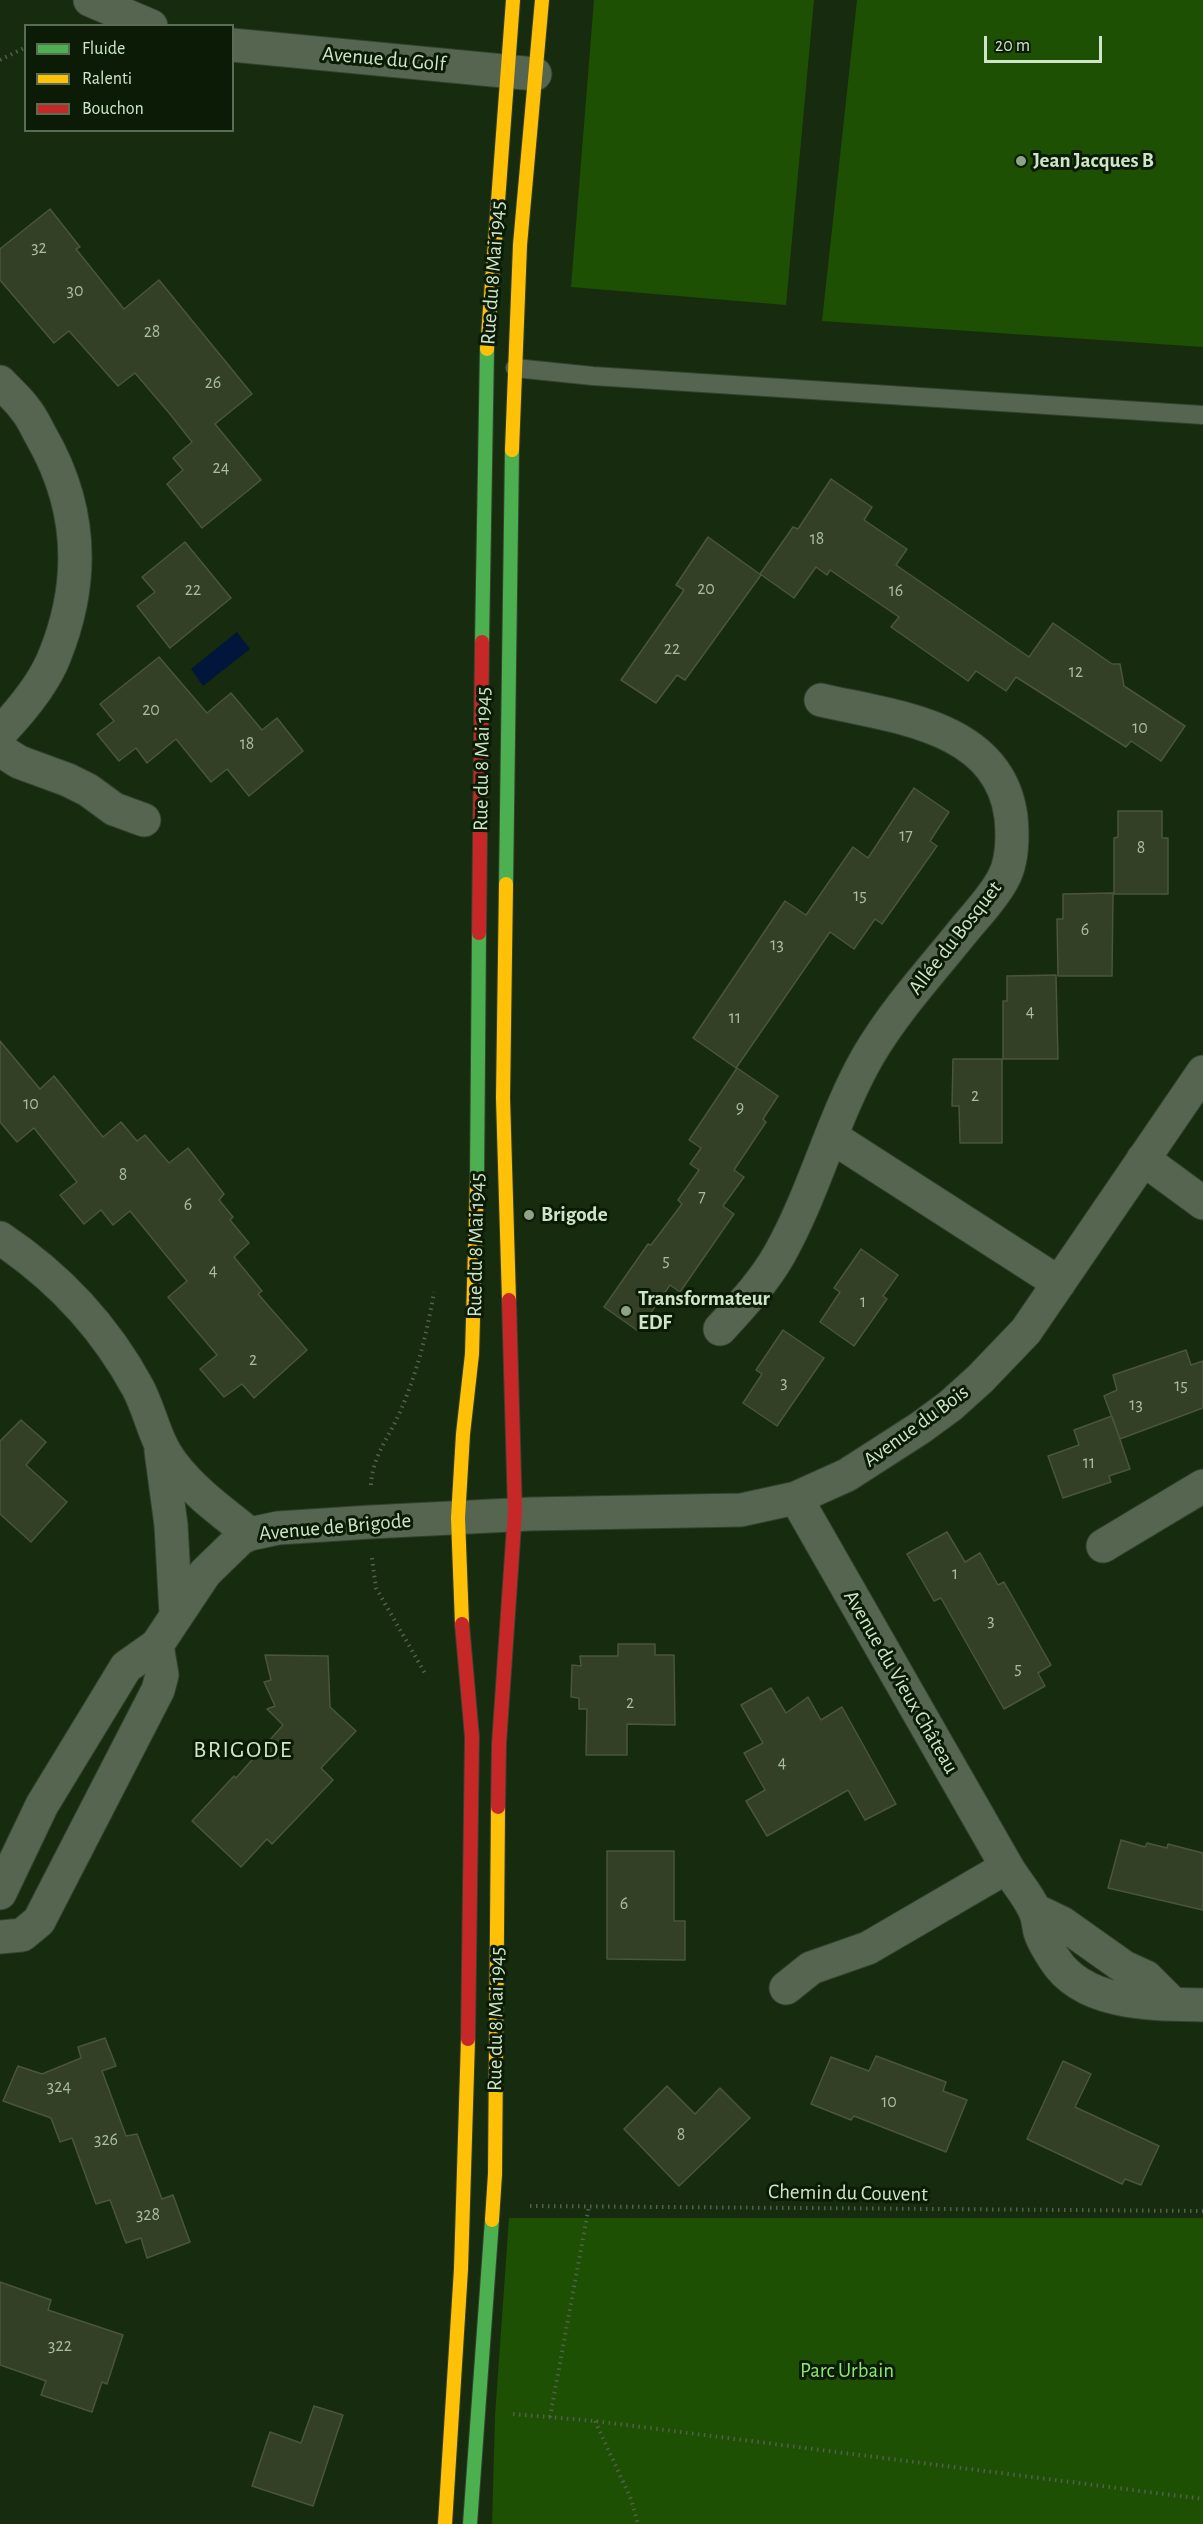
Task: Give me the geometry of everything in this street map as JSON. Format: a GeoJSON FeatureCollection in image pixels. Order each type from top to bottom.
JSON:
{"type":"FeatureCollection","features":[{"type":"Feature","properties":{"kind":"main road","name":"Rue du 8 Mai 1945"},"geometry":{"type":"LineString","coordinates":[[470,2524],[493,2206],[500,1744],[515,1515],[503,1098],[515,368],[520,245],[521,72],[513,0]]}},
{"type":"Feature","properties":{"kind":"main road","name":"Rue du 8 Mai 1945"},"geometry":{"type":"LineString","coordinates":[[445,2524],[461,2269],[467,2126],[472,1737],[462,1637],[458,1518],[463,1434],[472,1354],[476,1247],[485,376],[521,72],[542,0]]}},
{"type":"Feature","properties":{"kind":"street"},"geometry":{"type":"LineString","coordinates":[[90,0],[142,15]]}},
{"type":"Feature","properties":{"kind":"street","name":"Avenue du Golf"},"geometry":{"type":"LineString","coordinates":[[234,45],[521,72]]}},
{"type":"Feature","properties":{"kind":"street"},"geometry":{"type":"LineString","coordinates":[[0,382],[26,410],[52,455],[71,505],[76,555],[70,608],[55,657],[30,699],[0,733]]}},
{"type":"Feature","properties":{"kind":"street","name":"Allée du Bosquet"},"geometry":{"type":"LineString","coordinates":[[720,1329],[753,1293],[779,1255],[847,1098],[886,1027],[1003,879],[1012,850],[1012,830],[1006,795],[988,765],[961,741],[917,721],[821,700]]}},
{"type":"Feature","properties":{"kind":"street"},"geometry":{"type":"LineString","coordinates":[[0,750],[19,762],[68,780],[114,809],[144,820]]}},
{"type":"Feature","properties":{"kind":"street","name":"Avenue du Bois"},"geometry":{"type":"LineString","coordinates":[[515,1515],[741,1510],[796,1498],[847,1475],[950,1406],[1026,1331],[1203,1072]]}},
{"type":"Feature","properties":{"kind":"street"},"geometry":{"type":"LineString","coordinates":[[832,1137],[1059,1283]]}},
{"type":"Feature","properties":{"kind":"street"},"geometry":{"type":"LineString","coordinates":[[1143,1159],[1203,1203]]}},
{"type":"Feature","properties":{"kind":"street"},"geometry":{"type":"LineString","coordinates":[[0,1238],[52,1278],[96,1324],[138,1389],[160,1446],[171,1525],[176,1614]]}},
{"type":"Feature","properties":{"kind":"street"},"geometry":{"type":"LineString","coordinates":[[160,1446],[187,1482],[250,1534]]}},
{"type":"Feature","properties":{"kind":"street"},"geometry":{"type":"LineString","coordinates":[[1103,1546],[1203,1486]]}},
{"type":"Feature","properties":{"kind":"street","name":"Avenue du Vieux Château"},"geometry":{"type":"LineString","coordinates":[[796,1498],[1007,1867],[1035,1910],[1062,1923],[1124,1967],[1146,1977],[1187,2004]]}},
{"type":"Feature","properties":{"kind":"street"},"geometry":{"type":"LineString","coordinates":[[458,1518],[515,1515]]}},
{"type":"Feature","properties":{"kind":"street","name":"Avenue de Brigode"},"geometry":{"type":"LineString","coordinates":[[0,1893],[42,1805],[126,1667],[157,1645],[205,1573],[233,1544],[250,1534],[278,1528],[458,1518]]}},
{"type":"Feature","properties":{"kind":"street"},"geometry":{"type":"LineString","coordinates":[[0,1937],[22,1935],[39,1922],[158,1690],[162,1675],[157,1645]]}},
{"type":"Feature","properties":{"kind":"street"},"geometry":{"type":"LineString","coordinates":[[786,1988],[811,1968],[868,1948],[1007,1867]]}},
{"type":"Feature","properties":{"kind":"lane"},"geometry":{"type":"LineString","coordinates":[[515,368],[593,376],[1203,415]]}},
{"type":"Feature","properties":{"kind":"path"},"geometry":{"type":"LineString","coordinates":[[0,60],[24,48]]}},
{"type":"Feature","properties":{"kind":"path"},"geometry":{"type":"LineString","coordinates":[[550,2417],[589,2205]]}},
{"type":"Feature","properties":{"kind":"path","name":"Chemin du Couvent"},"geometry":{"type":"LineString","coordinates":[[493,2206],[1203,2211]]}},
{"type":"Feature","properties":{"kind":"path"},"geometry":{"type":"LineString","coordinates":[[510,2414],[595,2421],[1203,2499]]}},
{"type":"Feature","properties":{"kind":"path"},"geometry":{"type":"LineString","coordinates":[[595,2421],[631,2499],[638,2524]]}},
{"type":"Feature","properties":{"kind":"green space"},"geometry":{"type":"Polygon","coordinates":[[[594,0],[814,0],[786,305],[571,287],[594,0]]]}},
{"type":"Feature","properties":{"kind":"green space","name":"Jean Jacques B"},"geometry":{"type":"Polygon","coordinates":[[[857,0],[1203,0],[1203,347],[822,321],[857,0]]]}},
{"type":"Feature","properties":{"kind":"green space","name":"Parc Urbain"},"geometry":{"type":"Polygon","coordinates":[[[509,2218],[1203,2218],[1203,2524],[492,2524],[495,2416],[509,2218]]]}},
{"type":"Feature","properties":{"kind":"water"},"geometry":{"type":"Polygon","coordinates":[[[237,632],[250,649],[203,686],[191,669],[237,632]]]}},
{"type":"Feature","properties":{"kind":"building"},"geometry":{"type":"Polygon","coordinates":[[[50,209],[80,247],[76,249],[124,309],[159,280],[252,394],[215,424],[261,480],[202,528],[167,484],[183,470],[173,458],[192,442],[170,414],[135,373],[118,386],[69,331],[54,343],[0,280],[0,249],[50,209]]]}},
{"type":"Feature","properties":{"kind":"building"},"geometry":{"type":"Polygon","coordinates":[[[831,479],[872,507],[864,520],[907,549],[896,565],[1029,657],[1053,623],[1112,664],[1120,664],[1124,686],[1185,726],[1161,761],[1131,741],[1126,747],[1016,677],[1006,691],[976,671],[968,681],[891,627],[899,617],[830,570],[827,575],[816,567],[794,598],[760,574],[793,527],[798,529],[831,479]]]}},
{"type":"Feature","properties":{"kind":"building"},"geometry":{"type":"Polygon","coordinates":[[[708,537],[761,575],[685,680],[677,675],[656,703],[621,680],[684,590],[676,585],[708,537]]]}},
{"type":"Feature","properties":{"kind":"building"},"geometry":{"type":"Polygon","coordinates":[[[185,542],[231,598],[170,648],[137,606],[155,592],[142,577],[185,542]]]}},
{"type":"Feature","properties":{"kind":"building"},"geometry":{"type":"Polygon","coordinates":[[[159,657],[207,713],[231,693],[262,730],[277,718],[303,751],[249,796],[227,769],[211,782],[176,739],[147,763],[136,748],[119,761],[97,734],[114,721],[100,704],[159,657]]]}},
{"type":"Feature","properties":{"kind":"building"},"geometry":{"type":"Polygon","coordinates":[[[914,788],[949,812],[930,841],[937,846],[882,924],[875,919],[854,949],[830,932],[736,1068],[693,1038],[785,901],[806,915],[853,847],[868,858],[914,788]]]}},
{"type":"Feature","properties":{"kind":"building"},"geometry":{"type":"Polygon","coordinates":[[[1118,811],[1162,811],[1162,838],[1168,838],[1168,894],[1114,894],[1114,838],[1118,837],[1118,811]]]}},
{"type":"Feature","properties":{"kind":"building"},"geometry":{"type":"Polygon","coordinates":[[[1113,893],[1112,976],[1058,976],[1057,919],[1063,919],[1063,894],[1113,893]]]}},
{"type":"Feature","properties":{"kind":"building"},"geometry":{"type":"Polygon","coordinates":[[[1056,975],[1058,1059],[1003,1059],[1003,1001],[1007,1001],[1007,976],[1056,975]]]}},
{"type":"Feature","properties":{"kind":"building"},"geometry":{"type":"Polygon","coordinates":[[[0,1041],[40,1089],[54,1076],[103,1137],[121,1122],[137,1141],[145,1135],[169,1163],[188,1148],[224,1194],[219,1200],[233,1217],[230,1220],[249,1243],[234,1257],[262,1291],[258,1294],[307,1350],[254,1398],[242,1384],[224,1397],[200,1369],[217,1355],[168,1297],[187,1281],[130,1211],[113,1225],[101,1210],[84,1224],[60,1195],[77,1182],[34,1128],[17,1142],[0,1122],[0,1041]]]}},
{"type":"Feature","properties":{"kind":"building"},"geometry":{"type":"Polygon","coordinates":[[[953,1059],[1002,1059],[1002,1143],[960,1143],[959,1106],[952,1106],[953,1059]]]}},
{"type":"Feature","properties":{"kind":"building"},"geometry":{"type":"Polygon","coordinates":[[[737,1068],[778,1096],[763,1119],[766,1122],[734,1170],[744,1177],[723,1206],[734,1214],[680,1292],[670,1285],[638,1331],[604,1307],[648,1244],[651,1245],[682,1204],[678,1200],[699,1170],[690,1164],[701,1148],[689,1140],[737,1068]]]}},
{"type":"Feature","properties":{"kind":"building"},"geometry":{"type":"Polygon","coordinates":[[[861,1249],[898,1275],[883,1296],[887,1299],[854,1346],[820,1322],[840,1292],[834,1288],[861,1249]]]}},
{"type":"Feature","properties":{"kind":"building"},"geometry":{"type":"Polygon","coordinates":[[[783,1330],[824,1358],[777,1426],[743,1403],[762,1374],[756,1370],[783,1330]]]}},
{"type":"Feature","properties":{"kind":"building"},"geometry":{"type":"Polygon","coordinates":[[[1186,1350],[1191,1365],[1203,1361],[1203,1408],[1120,1439],[1104,1396],[1117,1390],[1113,1375],[1186,1350]]]}},
{"type":"Feature","properties":{"kind":"building"},"geometry":{"type":"Polygon","coordinates":[[[1112,1416],[1130,1469],[1109,1476],[1111,1482],[1063,1498],[1048,1456],[1079,1445],[1074,1430],[1112,1416]]]}},
{"type":"Feature","properties":{"kind":"building"},"geometry":{"type":"Polygon","coordinates":[[[21,1420],[46,1442],[26,1465],[67,1502],[31,1542],[0,1514],[0,1441],[21,1420]]]}},
{"type":"Feature","properties":{"kind":"building"},"geometry":{"type":"Polygon","coordinates":[[[947,1532],[965,1562],[980,1553],[998,1585],[1004,1582],[1051,1665],[1038,1673],[1045,1686],[1004,1709],[941,1598],[934,1601],[907,1554],[947,1532]]]}},
{"type":"Feature","properties":{"kind":"building"},"geometry":{"type":"Polygon","coordinates":[[[618,1644],[655,1644],[655,1655],[674,1655],[675,1725],[627,1724],[627,1755],[586,1755],[587,1709],[579,1709],[579,1698],[571,1697],[572,1665],[581,1666],[580,1656],[618,1656],[618,1644]]]}},
{"type":"Feature","properties":{"kind":"building"},"geometry":{"type":"Polygon","coordinates":[[[265,1655],[328,1656],[330,1707],[356,1731],[321,1768],[333,1780],[272,1844],[267,1839],[241,1867],[192,1821],[234,1776],[236,1778],[283,1725],[267,1709],[275,1706],[264,1682],[271,1680],[265,1655]]]}},
{"type":"Feature","properties":{"kind":"building"},"geometry":{"type":"Polygon","coordinates":[[[771,1688],[786,1713],[808,1697],[821,1720],[842,1707],[896,1804],[865,1820],[848,1790],[767,1836],[746,1801],[765,1790],[744,1753],[763,1743],[741,1705],[771,1688]]]}},
{"type":"Feature","properties":{"kind":"building"},"geometry":{"type":"Polygon","coordinates":[[[1121,1840],[1145,1847],[1147,1843],[1167,1848],[1168,1844],[1203,1853],[1203,1910],[1108,1888],[1121,1840]]]}},
{"type":"Feature","properties":{"kind":"building"},"geometry":{"type":"Polygon","coordinates":[[[607,1851],[674,1851],[674,1921],[685,1921],[685,1960],[607,1959],[607,1851]]]}},
{"type":"Feature","properties":{"kind":"building"},"geometry":{"type":"Polygon","coordinates":[[[105,2038],[116,2066],[102,2071],[126,2136],[137,2134],[162,2199],[173,2195],[190,2242],[147,2258],[141,2238],[126,2243],[110,2200],[96,2204],[72,2138],[60,2142],[51,2118],[3,2101],[18,2066],[42,2074],[81,2058],[78,2047],[105,2038]]]}},
{"type":"Feature","properties":{"kind":"building"},"geometry":{"type":"Polygon","coordinates":[[[876,2056],[946,2082],[943,2091],[967,2100],[946,2152],[854,2116],[851,2120],[811,2104],[831,2057],[869,2071],[876,2056]]]}},
{"type":"Feature","properties":{"kind":"building"},"geometry":{"type":"Polygon","coordinates":[[[1063,2061],[1091,2074],[1075,2107],[1159,2146],[1141,2185],[1125,2179],[1122,2184],[1027,2139],[1063,2061]]]}},
{"type":"Feature","properties":{"kind":"building"},"geometry":{"type":"Polygon","coordinates":[[[667,2086],[695,2114],[720,2088],[750,2118],[679,2186],[624,2129],[667,2086]]]}},
{"type":"Feature","properties":{"kind":"building"},"geometry":{"type":"Polygon","coordinates":[[[0,2282],[51,2300],[48,2310],[123,2335],[107,2384],[102,2382],[92,2412],[41,2395],[46,2381],[0,2365],[0,2282]]]}},
{"type":"Feature","properties":{"kind":"building"},"geometry":{"type":"Polygon","coordinates":[[[314,2406],[343,2415],[313,2506],[252,2486],[270,2432],[301,2443],[314,2406]]]}},
{"type":"Feature","properties":{"kind":"traffic: fast"},"geometry":{"type":"LineString","coordinates":[[482,642],[487,349]]}},
{"type":"Feature","properties":{"kind":"traffic: fast"},"geometry":{"type":"LineString","coordinates":[[506,884],[512,450]]}},
{"type":"Feature","properties":{"kind":"traffic: fast"},"geometry":{"type":"LineString","coordinates":[[477,1180],[479,933]]}},
{"type":"Feature","properties":{"kind":"traffic: fast"},"geometry":{"type":"LineString","coordinates":[[470,2524],[492,2220]]}},
{"type":"Feature","properties":{"kind":"traffic: slow"},"geometry":{"type":"LineString","coordinates":[[487,349],[513,0]]}},
{"type":"Feature","properties":{"kind":"traffic: slow"},"geometry":{"type":"LineString","coordinates":[[512,450],[520,245],[542,0]]}},
{"type":"Feature","properties":{"kind":"traffic: slow"},"geometry":{"type":"LineString","coordinates":[[506,884],[503,1098],[509,1300]]}},
{"type":"Feature","properties":{"kind":"traffic: slow"},"geometry":{"type":"LineString","coordinates":[[462,1624],[458,1518],[463,1434],[472,1354],[477,1180]]}},
{"type":"Feature","properties":{"kind":"traffic: slow"},"geometry":{"type":"LineString","coordinates":[[492,2220],[495,2174],[498,1807]]}},
{"type":"Feature","properties":{"kind":"traffic: slow"},"geometry":{"type":"LineString","coordinates":[[445,2524],[461,2269],[468,2039]]}},
{"type":"Feature","properties":{"kind":"traffic: jam"},"geometry":{"type":"LineString","coordinates":[[479,933],[482,642]]}},
{"type":"Feature","properties":{"kind":"traffic: jam"},"geometry":{"type":"LineString","coordinates":[[498,1807],[499,1744],[515,1511],[509,1300]]}},
{"type":"Feature","properties":{"kind":"traffic: jam"},"geometry":{"type":"LineString","coordinates":[[462,1624],[472,1737],[468,2039]]}},
{"type":"Feature","properties":{"kind":"place","name":"Jean Jacques B"},"geometry":{"type":"Point","coordinates":[1021,161]}},
{"type":"Feature","properties":{"kind":"place","name":"Brigode"},"geometry":{"type":"Point","coordinates":[529,1215]}},
{"type":"Feature","properties":{"kind":"place","name":"Transformateur EDF"},"geometry":{"type":"Point","coordinates":[626,1311]}},
{"type":"Feature","properties":{"kind":"district","name":"BRIGODE"},"geometry":{"type":"Point","coordinates":[243,1750]}}]}
